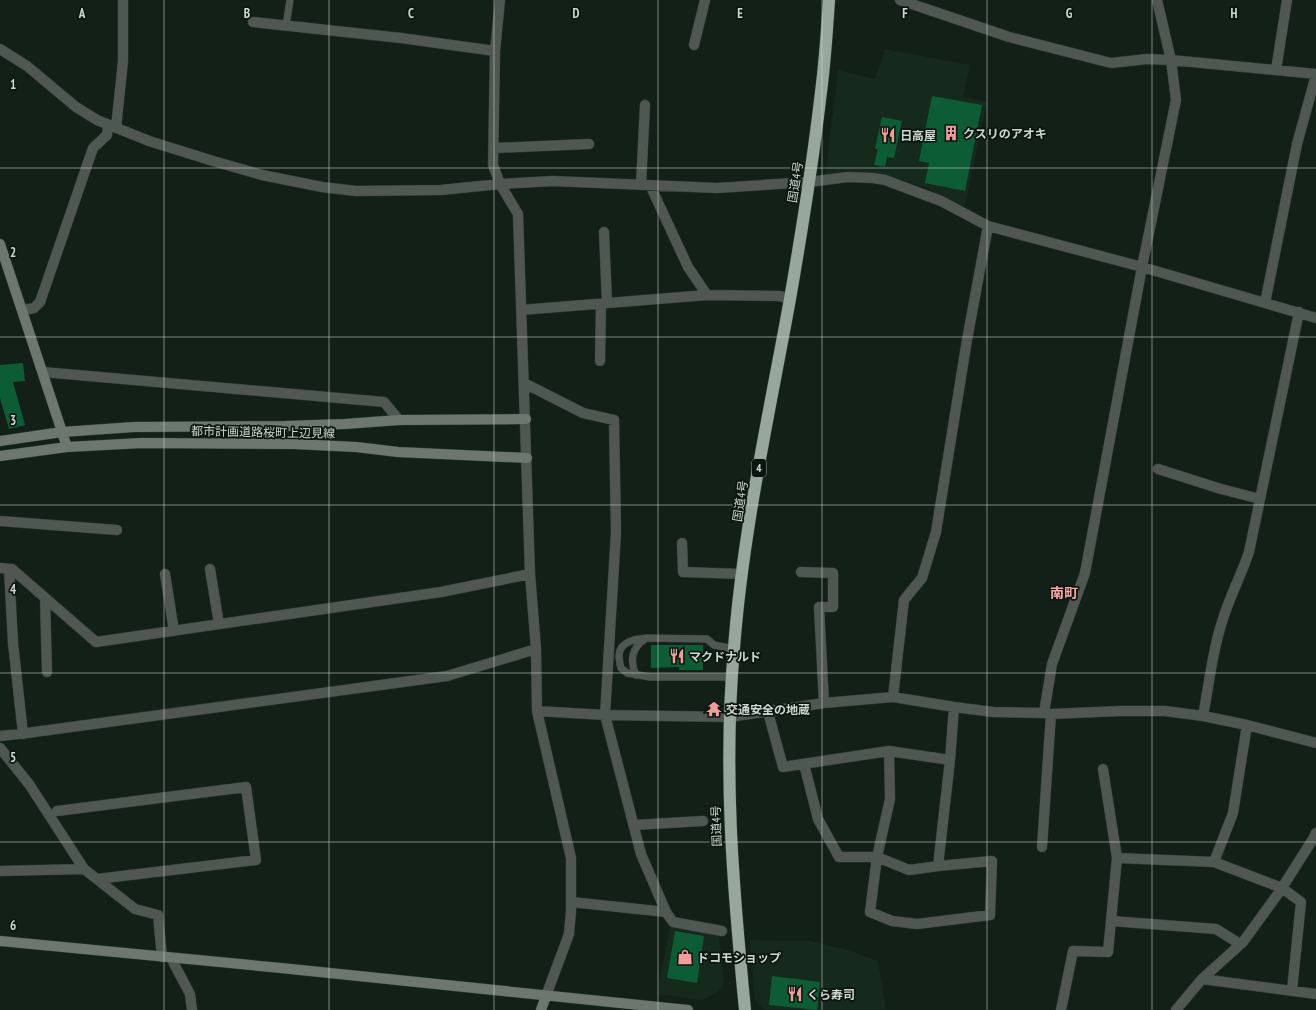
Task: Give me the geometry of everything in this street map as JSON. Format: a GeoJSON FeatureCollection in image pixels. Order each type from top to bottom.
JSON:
{"type":"FeatureCollection","features":[{"type":"Feature","properties":{"kind":"highway","name":"国道4号"},"geometry":{"type":"LineString","coordinates":[[745,1010],[732,862],[728,777],[729,717],[734,649],[742,574],[809,182],[821,89],[829,0]]}},
{"type":"Feature","properties":{"kind":"street"},"geometry":{"type":"LineString","coordinates":[[23,310],[34,308],[40,302],[93,148],[107,136],[112,127],[123,61],[123,0]]}},
{"type":"Feature","properties":{"kind":"street"},"geometry":{"type":"LineString","coordinates":[[500,0],[495,51],[494,165],[500,184],[518,214],[530,574],[536,649],[537,711],[571,858],[569,934],[541,1010]]}},
{"type":"Feature","properties":{"kind":"street"},"geometry":{"type":"LineString","coordinates":[[694,45],[705,0]]}},
{"type":"Feature","properties":{"kind":"street"},"geometry":{"type":"LineString","coordinates":[[900,0],[912,2],[1009,38],[1111,62],[1147,59],[1171,60],[1316,75],[1297,144],[1265,303]]}},
{"type":"Feature","properties":{"kind":"street"},"geometry":{"type":"LineString","coordinates":[[1042,847],[1047,714],[1052,664],[1085,573],[1142,267],[1176,100],[1171,60],[1158,0]]}},
{"type":"Feature","properties":{"kind":"street"},"geometry":{"type":"LineString","coordinates":[[1276,70],[1287,0]]}},
{"type":"Feature","properties":{"kind":"street"},"geometry":{"type":"LineString","coordinates":[[253,22],[401,38],[495,51]]}},
{"type":"Feature","properties":{"kind":"street"},"geometry":{"type":"LineString","coordinates":[[0,49],[27,66],[76,106],[112,127],[149,141],[213,161],[262,175],[322,188],[356,191],[442,190],[500,184],[553,181],[716,188],[809,182],[862,176],[886,180],[941,201],[988,226],[1142,267],[1316,318]]}},
{"type":"Feature","properties":{"kind":"street"},"geometry":{"type":"LineString","coordinates":[[645,105],[646,185],[688,267],[707,295]]}},
{"type":"Feature","properties":{"kind":"street"},"geometry":{"type":"LineString","coordinates":[[494,148],[589,144]]}},
{"type":"Feature","properties":{"kind":"street"},"geometry":{"type":"LineString","coordinates":[[893,696],[904,600],[922,578],[936,532],[967,340],[988,226]]}},
{"type":"Feature","properties":{"kind":"street"},"geometry":{"type":"LineString","coordinates":[[600,361],[604,303],[604,232]]}},
{"type":"Feature","properties":{"kind":"street"},"geometry":{"type":"LineString","coordinates":[[0,244],[67,447]]}},
{"type":"Feature","properties":{"kind":"street"},"geometry":{"type":"LineString","coordinates":[[521,310],[707,295],[779,296],[790,298]]}},
{"type":"Feature","properties":{"kind":"street"},"geometry":{"type":"LineString","coordinates":[[1203,716],[1220,628],[1242,574],[1249,552],[1299,312]]}},
{"type":"Feature","properties":{"kind":"street"},"geometry":{"type":"LineString","coordinates":[[43,372],[384,402],[399,420]]}},
{"type":"Feature","properties":{"kind":"street"},"geometry":{"type":"LineString","coordinates":[[524,382],[583,413],[614,420],[616,532],[605,715],[641,854],[666,912],[673,922],[722,932]]}},
{"type":"Feature","properties":{"kind":"street","name":"都市計画道路桜町上辺見線"},"geometry":{"type":"LineString","coordinates":[[0,441],[62,432],[134,427],[338,425],[399,420],[526,419]]}},
{"type":"Feature","properties":{"kind":"street","name":"都市計画道路桜町上辺見線"},"geometry":{"type":"LineString","coordinates":[[0,456],[67,447],[142,442],[294,444],[356,447],[398,452],[527,458]]}},
{"type":"Feature","properties":{"kind":"street"},"geometry":{"type":"LineString","coordinates":[[1158,469],[1221,489],[1260,499]]}},
{"type":"Feature","properties":{"kind":"street"},"geometry":{"type":"LineString","coordinates":[[0,520],[118,530]]}},
{"type":"Feature","properties":{"kind":"street"},"geometry":{"type":"LineString","coordinates":[[682,543],[683,572],[742,574]]}},
{"type":"Feature","properties":{"kind":"street"},"geometry":{"type":"LineString","coordinates":[[23,734],[14,643],[4,568],[12,569],[96,642],[441,592],[530,574]]}},
{"type":"Feature","properties":{"kind":"street"},"geometry":{"type":"LineString","coordinates":[[210,569],[219,624]]}},
{"type":"Feature","properties":{"kind":"street"},"geometry":{"type":"LineString","coordinates":[[802,572],[833,573],[833,607],[819,607],[824,703]]}},
{"type":"Feature","properties":{"kind":"street"},"geometry":{"type":"LineString","coordinates":[[165,574],[174,631]]}},
{"type":"Feature","properties":{"kind":"street"},"geometry":{"type":"LineString","coordinates":[[45,598],[47,672]]}},
{"type":"Feature","properties":{"kind":"street"},"geometry":{"type":"LineString","coordinates":[[0,736],[447,676],[536,649]]}},
{"type":"Feature","properties":{"kind":"street"},"geometry":{"type":"LineString","coordinates":[[537,711],[605,715],[729,717],[824,703],[893,696],[954,707],[993,712],[1047,714],[1165,711],[1203,716],[1247,725],[1316,743]]}},
{"type":"Feature","properties":{"kind":"street"},"geometry":{"type":"LineString","coordinates":[[938,866],[950,760],[954,707]]}},
{"type":"Feature","properties":{"kind":"street"},"geometry":{"type":"LineString","coordinates":[[768,712],[782,767],[890,751],[950,760]]}},
{"type":"Feature","properties":{"kind":"street"},"geometry":{"type":"LineString","coordinates":[[1214,862],[1233,813],[1247,725]]}},
{"type":"Feature","properties":{"kind":"street"},"geometry":{"type":"LineString","coordinates":[[0,748],[29,784],[84,869],[135,909],[158,915],[166,957],[190,994],[192,1010]]}},
{"type":"Feature","properties":{"kind":"street"},"geometry":{"type":"LineString","coordinates":[[804,764],[818,819],[839,857],[878,857],[910,870],[992,861],[990,915],[917,924],[892,921],[870,912],[878,857],[890,799],[890,751]]}},
{"type":"Feature","properties":{"kind":"street"},"geometry":{"type":"LineString","coordinates":[[1061,1010],[1073,951],[1108,952],[1117,858],[1103,769]]}},
{"type":"Feature","properties":{"kind":"street"},"geometry":{"type":"LineString","coordinates":[[57,811],[246,787],[256,860],[97,879]]}},
{"type":"Feature","properties":{"kind":"street"},"geometry":{"type":"LineString","coordinates":[[634,825],[702,821]]}},
{"type":"Feature","properties":{"kind":"street"},"geometry":{"type":"LineString","coordinates":[[1176,1010],[1202,979],[1240,944],[1282,888],[1316,833]]}},
{"type":"Feature","properties":{"kind":"street"},"geometry":{"type":"LineString","coordinates":[[1117,858],[1214,862],[1282,888],[1301,902],[1292,990]]}},
{"type":"Feature","properties":{"kind":"street"},"geometry":{"type":"LineString","coordinates":[[0,871],[84,869]]}},
{"type":"Feature","properties":{"kind":"street"},"geometry":{"type":"LineString","coordinates":[[571,902],[666,912]]}},
{"type":"Feature","properties":{"kind":"street"},"geometry":{"type":"LineString","coordinates":[[1111,921],[1216,929],[1240,944]]}},
{"type":"Feature","properties":{"kind":"street"},"geometry":{"type":"LineString","coordinates":[[0,941],[688,1010]]}},
{"type":"Feature","properties":{"kind":"street"},"geometry":{"type":"LineString","coordinates":[[1202,979],[1316,994]]}},
{"type":"Feature","properties":{"kind":"lane"},"geometry":{"type":"LineString","coordinates":[[286,26],[290,0]]}},
{"type":"Feature","properties":{"kind":"lane"},"geometry":{"type":"LineString","coordinates":[[636,675],[632,662],[634,650],[638,643],[647,638]]}},
{"type":"Feature","properties":{"kind":"lane"},"geometry":{"type":"LineString","coordinates":[[732,677],[650,677],[636,675],[627,673],[621,668],[619,655],[622,646],[638,639],[647,638],[707,639],[714,645],[734,649]]}},
{"type":"Feature","properties":{"kind":"shaded area"},"geometry":{"type":"Polygon","coordinates":[[[885,49],[970,65],[963,97],[987,102],[964,209],[927,188],[891,176],[859,173],[825,176],[838,70],[875,79],[885,49]]]}},
{"type":"Feature","properties":{"kind":"shaded area"},"geometry":{"type":"Polygon","coordinates":[[[670,926],[719,935],[724,984],[717,993],[702,1000],[657,994],[670,926]]]}},
{"type":"Feature","properties":{"kind":"shaded area"},"geometry":{"type":"Polygon","coordinates":[[[750,940],[810,941],[845,949],[878,961],[886,1010],[764,1010],[755,1000],[750,940]]]}},
{"type":"Feature","properties":{"kind":"building","name":"クスリのアオキ"},"geometry":{"type":"Polygon","coordinates":[[[932,96],[982,105],[965,191],[925,183],[929,163],[919,161],[932,96]]]}},
{"type":"Feature","properties":{"kind":"building"},"geometry":{"type":"Polygon","coordinates":[[[882,117],[902,121],[894,158],[887,157],[885,167],[874,165],[878,149],[875,149],[882,117]]]}},
{"type":"Feature","properties":{"kind":"building"},"geometry":{"type":"Polygon","coordinates":[[[23,363],[25,381],[13,382],[25,425],[9,429],[0,398],[0,365],[23,363]]]}},
{"type":"Feature","properties":{"kind":"building","name":"マクドナルド"},"geometry":{"type":"Polygon","coordinates":[[[651,645],[703,645],[703,670],[679,670],[679,667],[651,668],[651,645]]]}},
{"type":"Feature","properties":{"kind":"building","name":"ドコモショップ"},"geometry":{"type":"Polygon","coordinates":[[[675,931],[704,936],[697,983],[667,978],[675,931]]]}},
{"type":"Feature","properties":{"kind":"building","name":"くら寿司"},"geometry":{"type":"Polygon","coordinates":[[[772,976],[820,982],[817,1010],[769,1005],[772,976]]]}},
{"type":"Feature","properties":{"kind":"place","name":"クスリのアオキ"},"geometry":{"type":"Point","coordinates":[951,133]}},
{"type":"Feature","properties":{"kind":"place","name":"日高屋"},"geometry":{"type":"Point","coordinates":[888,135]}},
{"type":"Feature","properties":{"kind":"place","name":"マクドナルド"},"geometry":{"type":"Point","coordinates":[677,656]}},
{"type":"Feature","properties":{"kind":"place","name":"交通安全の地蔵"},"geometry":{"type":"Point","coordinates":[714,709]}},
{"type":"Feature","properties":{"kind":"place","name":"ドコモショップ"},"geometry":{"type":"Point","coordinates":[685,957]}},
{"type":"Feature","properties":{"kind":"place","name":"くら寿司"},"geometry":{"type":"Point","coordinates":[795,994]}},
{"type":"Feature","properties":{"kind":"district","name":"南町"},"geometry":{"type":"Point","coordinates":[1064,593]}}]}
